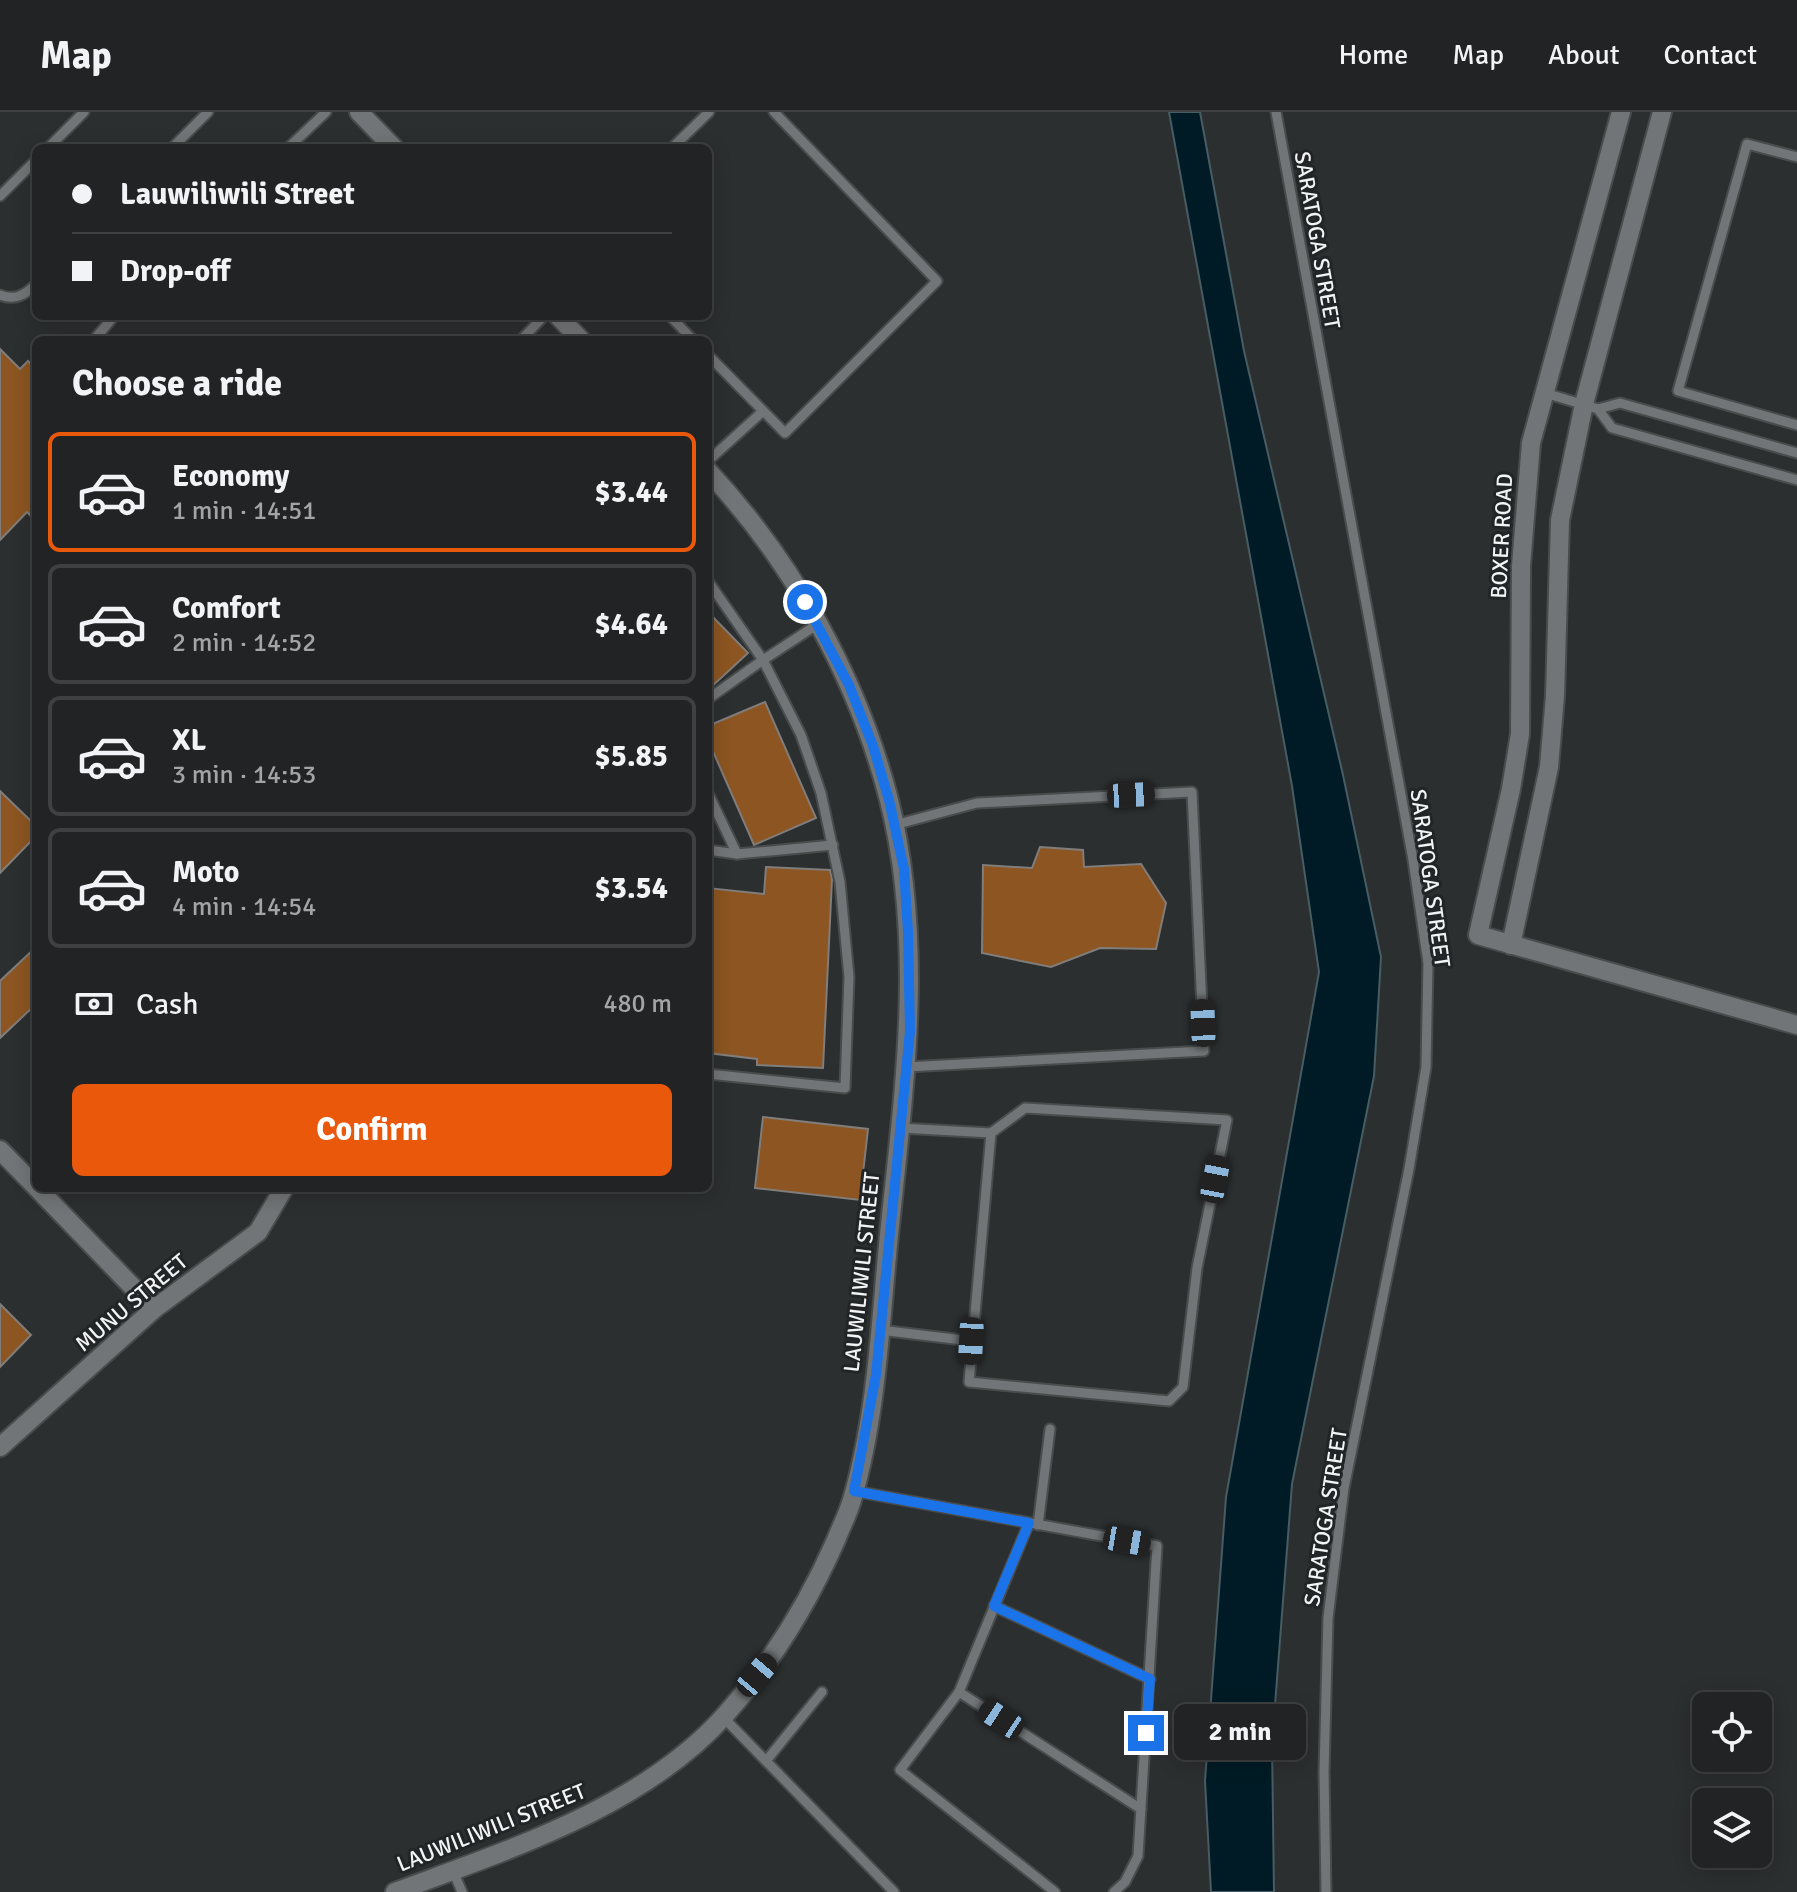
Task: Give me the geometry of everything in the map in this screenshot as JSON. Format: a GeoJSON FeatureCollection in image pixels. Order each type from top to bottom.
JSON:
{"type":"FeatureCollection","features":[{"type":"Feature","properties":{"kind":"street","name":"BOXER ROAD"},"geometry":{"type":"LineString","coordinates":[[1621,112],[1531,443],[1521,566],[1520,734],[1511,789],[1478,935],[1797,1025]]}},
{"type":"Feature","properties":{"kind":"street"},"geometry":{"type":"LineString","coordinates":[[1511,945],[1549,767],[1555,696],[1560,520],[1591,407],[1662,112]]}},
{"type":"Feature","properties":{"kind":"street"},"geometry":{"type":"LineString","coordinates":[[363,113],[390,144]]}},
{"type":"Feature","properties":{"kind":"street"},"geometry":{"type":"LineString","coordinates":[[562,320],[577,336]]}},
{"type":"Feature","properties":{"kind":"street","name":"LAUWILIWILI STREET"},"geometry":{"type":"LineString","coordinates":[[395,1892],[534,1840],[608,1805],[662,1770],[723,1717],[769,1661],[799,1615],[827,1561],[854,1491],[866,1437],[880,1330],[910,1031],[904,869],[873,746],[849,685],[792,580],[751,520],[712,476]]}},
{"type":"Feature","properties":{"kind":"street"},"geometry":{"type":"LineString","coordinates":[[0,1150],[32,1184]]}},
{"type":"Feature","properties":{"kind":"street"},"geometry":{"type":"LineString","coordinates":[[40,1192],[154,1309]]}},
{"type":"Feature","properties":{"kind":"street","name":"MUNU STREET"},"geometry":{"type":"LineString","coordinates":[[0,1447],[154,1309],[258,1232],[282,1192]]}},
{"type":"Feature","properties":{"kind":"lane"},"geometry":{"type":"LineString","coordinates":[[52,144],[84,112]]}},
{"type":"Feature","properties":{"kind":"lane"},"geometry":{"type":"LineString","coordinates":[[176,144],[208,112]]}},
{"type":"Feature","properties":{"kind":"lane"},"geometry":{"type":"LineString","coordinates":[[292,144],[326,112]]}},
{"type":"Feature","properties":{"kind":"lane"},"geometry":{"type":"LineString","coordinates":[[676,144],[709,112]]}},
{"type":"Feature","properties":{"kind":"lane"},"geometry":{"type":"LineString","coordinates":[[712,359],[785,433],[937,281],[774,112]]}},
{"type":"Feature","properties":{"kind":"lane","name":"SARATOGA STREET"},"geometry":{"type":"LineString","coordinates":[[1276,112],[1413,860],[1428,963],[1426,1067],[1409,1169],[1344,1488],[1328,1618],[1324,1772],[1326,1892]]}},
{"type":"Feature","properties":{"kind":"lane"},"geometry":{"type":"LineString","coordinates":[[1797,157],[1747,144],[1678,391],[1797,425]]}},
{"type":"Feature","properties":{"kind":"lane"},"geometry":{"type":"LineString","coordinates":[[0,196],[32,164]]}},
{"type":"Feature","properties":{"kind":"lane"},"geometry":{"type":"LineString","coordinates":[[0,295],[10,299],[26,294],[32,288]]}},
{"type":"Feature","properties":{"kind":"lane"},"geometry":{"type":"LineString","coordinates":[[97,336],[111,320]]}},
{"type":"Feature","properties":{"kind":"lane"},"geometry":{"type":"LineString","coordinates":[[525,336],[540,320]]}},
{"type":"Feature","properties":{"kind":"lane"},"geometry":{"type":"LineString","coordinates":[[674,320],[689,336]]}},
{"type":"Feature","properties":{"kind":"lane"},"geometry":{"type":"LineString","coordinates":[[1545,393],[1591,407],[1620,403],[1797,453]]}},
{"type":"Feature","properties":{"kind":"lane"},"geometry":{"type":"LineString","coordinates":[[1591,407],[1612,428],[1797,480]]}},
{"type":"Feature","properties":{"kind":"lane"},"geometry":{"type":"LineString","coordinates":[[712,457],[763,411]]}},
{"type":"Feature","properties":{"kind":"lane"},"geometry":{"type":"LineString","coordinates":[[712,587],[763,660],[801,735],[821,793],[833,845],[840,882],[849,977],[845,1088],[712,1074]]}},
{"type":"Feature","properties":{"kind":"lane"},"geometry":{"type":"LineString","coordinates":[[712,696],[818,624]]}},
{"type":"Feature","properties":{"kind":"lane"},"geometry":{"type":"LineString","coordinates":[[894,825],[977,803],[1192,792],[1204,1051],[906,1067]]}},
{"type":"Feature","properties":{"kind":"lane"},"geometry":{"type":"LineString","coordinates":[[712,801],[737,854]]}},
{"type":"Feature","properties":{"kind":"lane"},"geometry":{"type":"LineString","coordinates":[[712,851],[737,854],[833,845]]}},
{"type":"Feature","properties":{"kind":"lane"},"geometry":{"type":"LineString","coordinates":[[900,1128],[991,1133],[1025,1108],[1227,1120],[1197,1268],[1183,1387],[1169,1401],[969,1382],[991,1133]]}},
{"type":"Feature","properties":{"kind":"lane"},"geometry":{"type":"LineString","coordinates":[[880,1330],[971,1341]]}},
{"type":"Feature","properties":{"kind":"lane"},"geometry":{"type":"LineString","coordinates":[[1050,1429],[1034,1524],[994,1606],[959,1692],[900,1770],[1055,1892]]}},
{"type":"Feature","properties":{"kind":"lane"},"geometry":{"type":"LineString","coordinates":[[854,1491],[1157,1546],[1138,1856],[1125,1882],[1114,1892]]}},
{"type":"Feature","properties":{"kind":"lane"},"geometry":{"type":"LineString","coordinates":[[994,1606],[1150,1679]]}},
{"type":"Feature","properties":{"kind":"lane"},"geometry":{"type":"LineString","coordinates":[[766,1761],[822,1692]]}},
{"type":"Feature","properties":{"kind":"lane"},"geometry":{"type":"LineString","coordinates":[[959,1692],[1141,1809]]}},
{"type":"Feature","properties":{"kind":"lane"},"geometry":{"type":"LineString","coordinates":[[723,1717],[894,1892]]}},
{"type":"Feature","properties":{"kind":"lane"},"geometry":{"type":"LineString","coordinates":[[453,1871],[462,1892]]}},
{"type":"Feature","properties":{"kind":"water"},"geometry":{"type":"Polygon","coordinates":[[[1169,112],[1200,112],[1244,351],[1343,775],[1381,957],[1374,1076],[1292,1484],[1272,1744],[1274,1892],[1211,1892],[1205,1781],[1226,1497],[1319,972],[1292,786],[1169,112]]]}},
{"type":"Feature","properties":{"kind":"building"},"geometry":{"type":"Polygon","coordinates":[[[0,349],[20,369],[28,361],[32,365],[32,517],[27,512],[0,540],[0,349]]]}},
{"type":"Feature","properties":{"kind":"building"},"geometry":{"type":"Polygon","coordinates":[[[712,616],[748,653],[712,686],[712,616]]]}},
{"type":"Feature","properties":{"kind":"building"},"geometry":{"type":"Polygon","coordinates":[[[765,702],[816,818],[754,845],[712,749],[712,724],[765,702]]]}},
{"type":"Feature","properties":{"kind":"building"},"geometry":{"type":"Polygon","coordinates":[[[0,791],[32,822],[32,840],[0,873],[0,791]]]}},
{"type":"Feature","properties":{"kind":"building"},"geometry":{"type":"Polygon","coordinates":[[[1040,847],[1083,850],[1084,867],[1141,864],[1166,903],[1156,949],[1100,948],[1051,967],[982,953],[983,865],[1032,868],[1040,847]]]}},
{"type":"Feature","properties":{"kind":"building"},"geometry":{"type":"Polygon","coordinates":[[[766,867],[830,870],[823,1068],[757,1065],[757,1059],[712,1053],[712,888],[764,894],[766,867]]]}},
{"type":"Feature","properties":{"kind":"building"},"geometry":{"type":"Polygon","coordinates":[[[32,951],[32,1008],[0,1038],[0,981],[32,951]]]}},
{"type":"Feature","properties":{"kind":"building"},"geometry":{"type":"Polygon","coordinates":[[[763,1117],[868,1129],[860,1200],[755,1188],[763,1117]]]}},
{"type":"Feature","properties":{"kind":"building"},"geometry":{"type":"Polygon","coordinates":[[[0,1304],[31,1335],[0,1367],[0,1304]]]}},
{"type":"Feature","properties":{"kind":"route"},"geometry":{"type":"LineString","coordinates":[[805,602],[849,685],[873,746],[904,869],[908,932],[910,1031],[876,1375],[854,1491],[1029,1523],[994,1606],[1150,1679],[1146,1733]]}}]}
